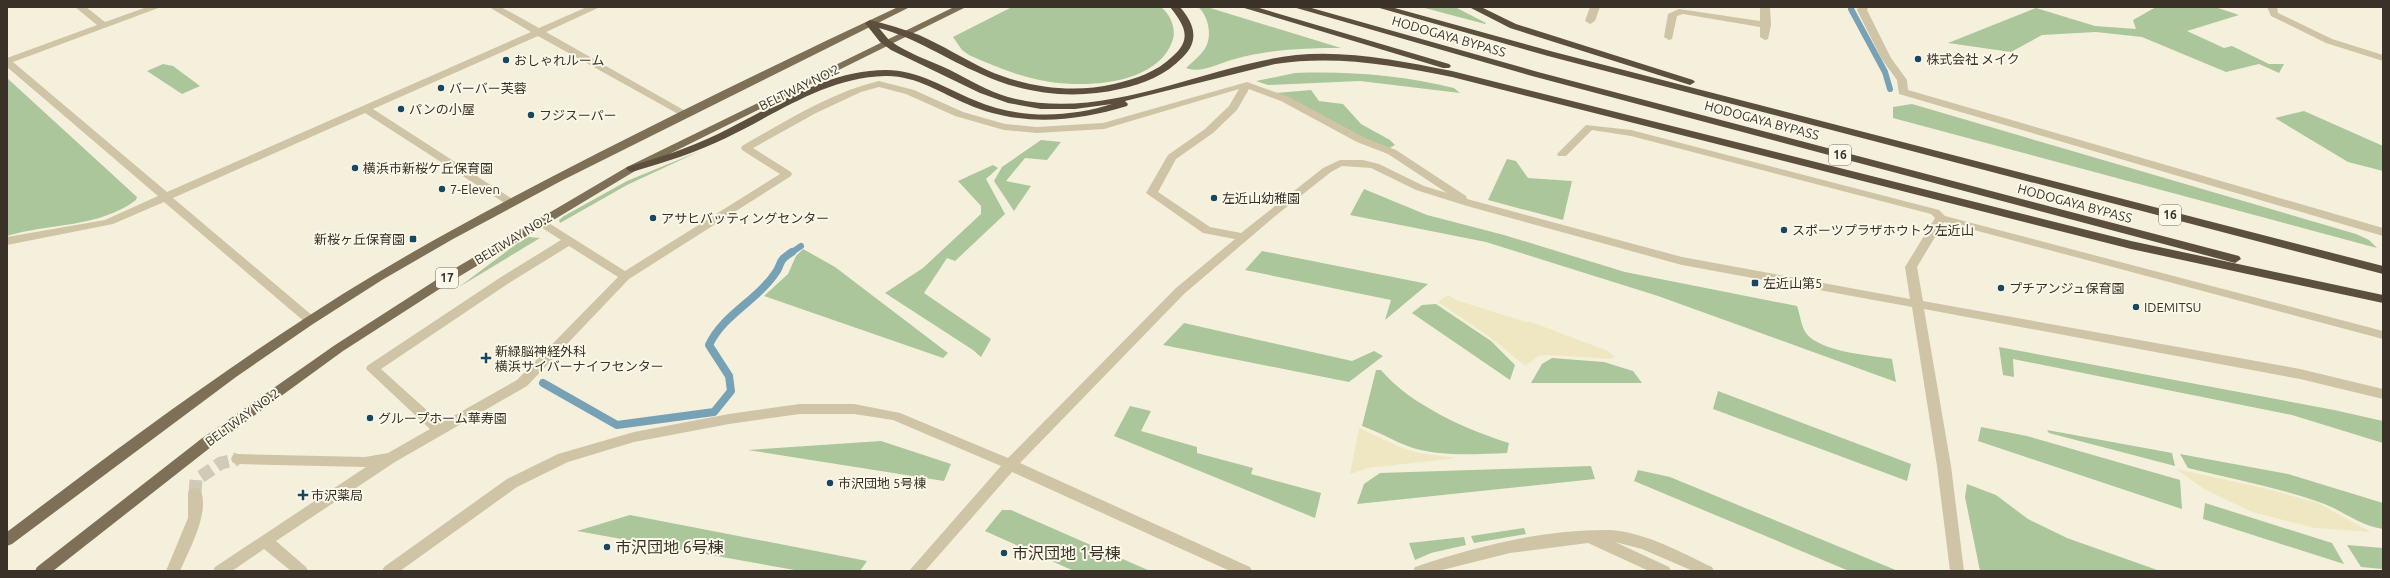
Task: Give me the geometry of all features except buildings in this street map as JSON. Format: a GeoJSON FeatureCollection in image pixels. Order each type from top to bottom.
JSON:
{"type":"FeatureCollection","features":[{"type":"Feature","properties":{"kind":"highway"},"geometry":{"type":"LineString","coordinates":[[870,23],[907,34],[1006,81],[1032,88],[1076,92],[1115,88],[1156,74],[1173,64],[1186,48],[1191,35],[1188,21],[1175,7]]}},
{"type":"Feature","properties":{"kind":"highway"},"geometry":{"type":"LineString","coordinates":[[1246,7],[1615,113]]}},
{"type":"Feature","properties":{"kind":"highway","name":"HODOGAYA BYPASS"},"geometry":{"type":"LineString","coordinates":[[1298,7],[1535,74],[2383,299]]}},
{"type":"Feature","properties":{"kind":"highway","name":"HODOGAYA BYPASS"},"geometry":{"type":"LineString","coordinates":[[1380,7],[1551,54],[2383,270]]}},
{"type":"Feature","properties":{"kind":"highway"},"geometry":{"type":"LineString","coordinates":[[1474,7],[1512,26],[1576,47],[1958,159]]}},
{"type":"Feature","properties":{"kind":"highway"},"geometry":{"type":"LineString","coordinates":[[870,23],[888,44],[984,91],[1008,100],[1034,105],[1066,106],[1113,100],[1166,90]]}},
{"type":"Feature","properties":{"kind":"highway"},"geometry":{"type":"LineString","coordinates":[[631,169],[703,144],[817,90],[850,78],[884,73],[910,76],[974,104],[997,111],[1049,118],[1107,110],[1215,75],[1276,61],[1303,58],[1345,58],[1388,62],[1452,74],[1615,113],[2131,245],[2383,299]]}},
{"type":"Feature","properties":{"kind":"main road","name":"BELTWAY NO.2"},"geometry":{"type":"LineString","coordinates":[[7,540],[167,419],[310,320],[410,258],[510,202],[684,113],[905,7]]}},
{"type":"Feature","properties":{"kind":"main road","name":"BELTWAY NO.2"},"geometry":{"type":"LineString","coordinates":[[42,571],[206,443],[339,348],[540,222],[631,169],[961,7]]}},
{"type":"Feature","properties":{"kind":"street"},"geometry":{"type":"LineString","coordinates":[[80,7],[104,26]]}},
{"type":"Feature","properties":{"kind":"street"},"geometry":{"type":"LineString","coordinates":[[156,7],[7,62],[310,320]]}},
{"type":"Feature","properties":{"kind":"street"},"geometry":{"type":"LineString","coordinates":[[494,7],[684,113]]}},
{"type":"Feature","properties":{"kind":"street"},"geometry":{"type":"LineString","coordinates":[[7,241],[34,235],[90,228],[109,222],[595,7]]}},
{"type":"Feature","properties":{"kind":"street"},"geometry":{"type":"LineString","coordinates":[[1590,21],[1595,7]]}},
{"type":"Feature","properties":{"kind":"street"},"geometry":{"type":"LineString","coordinates":[[1765,7],[1765,37]]}},
{"type":"Feature","properties":{"kind":"street"},"geometry":{"type":"LineString","coordinates":[[1863,7],[1862,10],[1886,58],[1902,80],[1904,92],[2383,232]]}},
{"type":"Feature","properties":{"kind":"street"},"geometry":{"type":"LineString","coordinates":[[2272,7],[2274,14],[2329,40],[2383,58]]}},
{"type":"Feature","properties":{"kind":"street"},"geometry":{"type":"LineString","coordinates":[[1669,37],[1672,14],[1682,11],[1766,25]]}},
{"type":"Feature","properties":{"kind":"street"},"geometry":{"type":"LineString","coordinates":[[220,571],[390,458],[522,383],[625,276],[787,174],[746,148],[812,111],[857,90],[879,84],[910,92],[959,114],[1004,127],[1037,130],[1104,126],[1236,86],[1247,85],[1285,99],[1361,140],[1392,152],[1471,204]]}},
{"type":"Feature","properties":{"kind":"street"},"geometry":{"type":"LineString","coordinates":[[1243,237],[1207,230],[1152,193],[1172,157],[1209,131],[1228,112],[1247,85]]}},
{"type":"Feature","properties":{"kind":"street"},"geometry":{"type":"LineString","coordinates":[[366,109],[510,202]]}},
{"type":"Feature","properties":{"kind":"street"},"geometry":{"type":"LineString","coordinates":[[1562,154],[1590,126],[1631,133],[1935,212],[1941,218],[2383,335]]}},
{"type":"Feature","properties":{"kind":"street"},"geometry":{"type":"LineString","coordinates":[[916,571],[1009,465],[1180,291],[1243,237],[1327,170],[1340,163],[1363,163],[1375,166],[1420,188],[1471,204],[1682,261],[2300,374],[2383,394]]}},
{"type":"Feature","properties":{"kind":"street"},"geometry":{"type":"LineString","coordinates":[[1941,218],[1911,267],[1944,466],[1957,571]]}},
{"type":"Feature","properties":{"kind":"street"},"geometry":{"type":"LineString","coordinates":[[540,222],[625,276]]}},
{"type":"Feature","properties":{"kind":"street"},"geometry":{"type":"LineString","coordinates":[[439,429],[372,369],[505,280],[570,240]]}},
{"type":"Feature","properties":{"kind":"street"},"geometry":{"type":"LineString","coordinates":[[389,571],[512,483],[563,458],[634,437],[729,419],[800,409],[854,409],[895,416],[1009,465],[1245,571]]}},
{"type":"Feature","properties":{"kind":"street"},"geometry":{"type":"LineString","coordinates":[[238,459],[365,462],[390,458]]}},
{"type":"Feature","properties":{"kind":"street"},"geometry":{"type":"LineString","coordinates":[[173,571],[195,518],[195,493]]}},
{"type":"Feature","properties":{"kind":"street"},"geometry":{"type":"LineString","coordinates":[[1420,571],[1475,553],[1588,536],[1625,538],[1654,547],[1707,571]]}},
{"type":"Feature","properties":{"kind":"street"},"geometry":{"type":"LineString","coordinates":[[1588,536],[1664,571]]}},
{"type":"Feature","properties":{"kind":"street"},"geometry":{"type":"LineString","coordinates":[[265,541],[301,571]]}},
{"type":"Feature","properties":{"kind":"green space"},"geometry":{"type":"Polygon","coordinates":[[[1012,7],[1161,7],[1170,18],[1174,33],[1172,42],[1163,57],[1149,69],[1131,77],[1112,82],[1091,84],[1051,82],[1018,74],[969,55],[962,50],[953,37],[1012,7]]]}},
{"type":"Feature","properties":{"kind":"green space"},"geometry":{"type":"Polygon","coordinates":[[[1198,7],[1207,7],[1341,48],[1301,49],[1261,53],[1204,69],[1192,70],[1186,68],[1202,53],[1207,45],[1209,33],[1205,16],[1198,7]]]}},
{"type":"Feature","properties":{"kind":"green space"},"geometry":{"type":"Polygon","coordinates":[[[1421,7],[1455,7],[1486,23],[1485,24],[1421,7]]]}},
{"type":"Feature","properties":{"kind":"green space"},"geometry":{"type":"Polygon","coordinates":[[[2156,7],[2215,7],[2239,15],[2187,31],[2224,48],[2232,46],[2269,64],[2284,64],[2279,73],[2259,64],[2226,72],[2142,37],[2096,32],[2042,35],[2011,52],[1948,43],[2036,8],[2095,26],[2136,29],[2133,20],[2156,7]]]}},
{"type":"Feature","properties":{"kind":"green space"},"geometry":{"type":"Polygon","coordinates":[[[163,64],[173,66],[200,86],[182,94],[147,71],[163,64]]]}},
{"type":"Feature","properties":{"kind":"green space"},"geometry":{"type":"Polygon","coordinates":[[[1295,73],[1355,73],[1395,77],[1454,88],[1460,93],[1360,81],[1268,85],[1256,81],[1295,73]]]}},
{"type":"Feature","properties":{"kind":"green space"},"geometry":{"type":"Polygon","coordinates":[[[7,78],[137,197],[136,200],[122,209],[106,216],[74,224],[7,236],[7,78]]]}},
{"type":"Feature","properties":{"kind":"green space"},"geometry":{"type":"Polygon","coordinates":[[[1311,90],[1319,101],[1343,104],[1361,124],[1390,140],[1395,145],[1388,149],[1362,140],[1276,93],[1311,90]]]}},
{"type":"Feature","properties":{"kind":"green space"},"geometry":{"type":"Polygon","coordinates":[[[1912,104],[2356,234],[2369,240],[2377,248],[1893,118],[1893,107],[1912,104]]]}},
{"type":"Feature","properties":{"kind":"green space"},"geometry":{"type":"Polygon","coordinates":[[[2304,111],[2383,146],[2383,171],[2348,162],[2275,118],[2304,111]]]}},
{"type":"Feature","properties":{"kind":"green space"},"geometry":{"type":"Polygon","coordinates":[[[1041,140],[1061,142],[1047,160],[1025,158],[1006,181],[1031,186],[1014,211],[994,181],[1002,167],[1041,140]]]}},
{"type":"Feature","properties":{"kind":"green space"},"geometry":{"type":"Polygon","coordinates":[[[700,151],[627,185],[560,223],[559,220],[564,216],[627,181],[700,151]]]}},
{"type":"Feature","properties":{"kind":"green space"},"geometry":{"type":"Polygon","coordinates":[[[1507,159],[1516,161],[1528,178],[1572,181],[1563,220],[1488,200],[1507,159]]]}},
{"type":"Feature","properties":{"kind":"green space"},"geometry":{"type":"Polygon","coordinates":[[[993,165],[998,168],[986,179],[1005,214],[955,261],[947,258],[924,293],[991,339],[981,357],[973,350],[885,293],[923,268],[981,214],[981,206],[958,181],[993,165]]]}},
{"type":"Feature","properties":{"kind":"green space"},"geometry":{"type":"Polygon","coordinates":[[[1364,189],[1427,215],[1504,235],[1625,272],[1797,306],[1804,330],[1813,339],[1822,345],[1833,349],[1892,359],[1896,382],[1658,296],[1486,242],[1350,215],[1364,189]]]}},
{"type":"Feature","properties":{"kind":"green space"},"geometry":{"type":"Polygon","coordinates":[[[529,237],[540,238],[459,287],[519,242],[529,237]]]}},
{"type":"Feature","properties":{"kind":"green space"},"geometry":{"type":"Polygon","coordinates":[[[803,249],[835,267],[948,353],[943,358],[764,296],[788,274],[796,256],[803,249]]]}},
{"type":"Feature","properties":{"kind":"green space"},"geometry":{"type":"Polygon","coordinates":[[[1262,251],[1428,284],[1385,320],[1391,300],[1245,270],[1262,251]]]}},
{"type":"Feature","properties":{"kind":"green space"},"geometry":{"type":"Polygon","coordinates":[[[1436,304],[1491,341],[1515,365],[1510,380],[1412,313],[1422,305],[1436,304]]]}},
{"type":"Feature","properties":{"kind":"green space"},"geometry":{"type":"Polygon","coordinates":[[[1184,323],[1352,361],[1374,351],[1383,356],[1349,382],[1163,345],[1184,323]]]}},
{"type":"Feature","properties":{"kind":"green space"},"geometry":{"type":"Polygon","coordinates":[[[1999,347],[2334,410],[2383,421],[2383,443],[2292,415],[2013,359],[2014,377],[2003,375],[1999,347]]]}},
{"type":"Feature","properties":{"kind":"green space"},"geometry":{"type":"Polygon","coordinates":[[[1552,358],[1604,362],[1633,371],[1642,383],[1531,383],[1542,364],[1552,358]]]}},
{"type":"Feature","properties":{"kind":"green space"},"geometry":{"type":"Polygon","coordinates":[[[1376,370],[1381,370],[1407,394],[1423,405],[1475,431],[1509,443],[1507,453],[1448,454],[1425,451],[1406,446],[1362,426],[1376,370]]]}},
{"type":"Feature","properties":{"kind":"green space"},"geometry":{"type":"Polygon","coordinates":[[[1718,391],[1911,464],[1907,481],[1713,409],[1718,391]]]}},
{"type":"Feature","properties":{"kind":"green space"},"geometry":{"type":"Polygon","coordinates":[[[1130,406],[1151,411],[1141,431],[1197,447],[1197,453],[1253,468],[1251,474],[1321,493],[1315,518],[1114,436],[1130,406]]]}},
{"type":"Feature","properties":{"kind":"green space"},"geometry":{"type":"Polygon","coordinates":[[[1981,427],[2027,436],[2180,480],[2182,509],[1978,441],[1981,427]]]}},
{"type":"Feature","properties":{"kind":"green space"},"geometry":{"type":"Polygon","coordinates":[[[2047,430],[2172,453],[2175,466],[2049,433],[2047,430]]]}},
{"type":"Feature","properties":{"kind":"green space"},"geometry":{"type":"Polygon","coordinates":[[[881,441],[951,464],[944,481],[748,450],[881,441]]]}},
{"type":"Feature","properties":{"kind":"green space"},"geometry":{"type":"Polygon","coordinates":[[[2180,454],[2288,474],[2383,503],[2383,529],[2365,524],[2328,505],[2303,497],[2188,468],[2180,454]]]}},
{"type":"Feature","properties":{"kind":"green space"},"geometry":{"type":"Polygon","coordinates":[[[1591,466],[1595,479],[1357,504],[1364,484],[1380,473],[1591,466]]]}},
{"type":"Feature","properties":{"kind":"green space"},"geometry":{"type":"Polygon","coordinates":[[[1638,470],[1670,477],[1898,571],[1849,571],[1634,481],[1638,470]]]}},
{"type":"Feature","properties":{"kind":"green space"},"geometry":{"type":"Polygon","coordinates":[[[1967,484],[1996,495],[2028,519],[2067,538],[2160,571],[1980,571],[1965,497],[1967,484]]]}},
{"type":"Feature","properties":{"kind":"green space"},"geometry":{"type":"Polygon","coordinates":[[[2205,503],[2332,543],[2344,564],[2203,519],[2205,503]]]}},
{"type":"Feature","properties":{"kind":"green space"},"geometry":{"type":"Polygon","coordinates":[[[1002,510],[1011,510],[1150,571],[1074,571],[985,531],[1002,510]]]}},
{"type":"Feature","properties":{"kind":"green space"},"geometry":{"type":"Polygon","coordinates":[[[630,515],[867,561],[860,571],[800,571],[577,531],[630,515]]]}},
{"type":"Feature","properties":{"kind":"green space"},"geometry":{"type":"Polygon","coordinates":[[[1524,528],[1526,534],[1474,543],[1471,536],[1524,528]]]}},
{"type":"Feature","properties":{"kind":"green space"},"geometry":{"type":"Polygon","coordinates":[[[1464,537],[1466,545],[1431,553],[1415,560],[1409,543],[1464,537]]]}},
{"type":"Feature","properties":{"kind":"green space"},"geometry":{"type":"Polygon","coordinates":[[[2347,545],[2383,548],[2383,569],[2361,567],[2347,545]]]}},
{"type":"Feature","properties":{"kind":"shaded area"},"geometry":{"type":"Polygon","coordinates":[[[1448,295],[1456,300],[1526,322],[1531,322],[1608,351],[1615,357],[1611,359],[1548,355],[1539,356],[1525,366],[1491,338],[1438,302],[1448,295]]]}},
{"type":"Feature","properties":{"kind":"shaded area"},"geometry":{"type":"Polygon","coordinates":[[[1359,428],[1402,448],[1419,453],[1457,458],[1368,468],[1350,474],[1359,428]]]}},
{"type":"Feature","properties":{"kind":"shaded area"},"geometry":{"type":"Polygon","coordinates":[[[2176,469],[2263,488],[2318,503],[2371,532],[2315,528],[2252,512],[2204,489],[2176,469]]]}},
{"type":"Feature","properties":{"kind":"waterway"},"geometry":{"type":"LineString","coordinates":[[1851,9],[1885,72],[1890,89]]}},
{"type":"Feature","properties":{"kind":"waterway"},"geometry":{"type":"LineString","coordinates":[[791,253],[801,246]]}},
{"type":"Feature","properties":{"kind":"waterway"},"geometry":{"type":"LineString","coordinates":[[543,383],[617,425],[714,412],[731,391],[729,376],[709,345],[715,334],[723,325],[767,284],[777,271],[781,261],[792,252]]}},
{"type":"Feature","properties":{"kind":"tunnel"},"geometry":{"type":"LineString","coordinates":[[195,493],[196,480],[221,463],[238,459]]}},
{"type":"Feature","properties":{"kind":"place","name":"株式会社 メイク"},"geometry":{"type":"Point","coordinates":[1918,59]}},
{"type":"Feature","properties":{"kind":"place","name":"おしゃれルーム"},"geometry":{"type":"Point","coordinates":[506,60]}},
{"type":"Feature","properties":{"kind":"place","name":"バーバー芙蓉"},"geometry":{"type":"Point","coordinates":[441,88]}},
{"type":"Feature","properties":{"kind":"place","name":"パンの小屋"},"geometry":{"type":"Point","coordinates":[401,109]}},
{"type":"Feature","properties":{"kind":"place","name":"フジスーパー"},"geometry":{"type":"Point","coordinates":[531,115]}},
{"type":"Feature","properties":{"kind":"place","name":"横浜市新桜ケ丘保育園"},"geometry":{"type":"Point","coordinates":[355,168]}},
{"type":"Feature","properties":{"kind":"place","name":"7-Eleven"},"geometry":{"type":"Point","coordinates":[442,189]}},
{"type":"Feature","properties":{"kind":"place","name":"左近山幼稚園"},"geometry":{"type":"Point","coordinates":[1214,198]}},
{"type":"Feature","properties":{"kind":"place","name":"アサヒバッティングセンター"},"geometry":{"type":"Point","coordinates":[653,218]}},
{"type":"Feature","properties":{"kind":"place","name":"スポーツプラザホウトク左近山"},"geometry":{"type":"Point","coordinates":[1784,230]}},
{"type":"Feature","properties":{"kind":"place","name":"新桜ヶ丘保育園"},"geometry":{"type":"Point","coordinates":[413,239]}},
{"type":"Feature","properties":{"kind":"place","name":"左近山第5"},"geometry":{"type":"Point","coordinates":[1755,283]}},
{"type":"Feature","properties":{"kind":"place","name":"プチアンジュ保育園"},"geometry":{"type":"Point","coordinates":[2001,288]}},
{"type":"Feature","properties":{"kind":"place","name":"IDEMITSU"},"geometry":{"type":"Point","coordinates":[2136,307]}},
{"type":"Feature","properties":{"kind":"place","name":"新緑脳神経外科 横浜サイバーナイフセンター"},"geometry":{"type":"Point","coordinates":[486,358]}},
{"type":"Feature","properties":{"kind":"place","name":"グループホーム華寿園"},"geometry":{"type":"Point","coordinates":[370,418]}},
{"type":"Feature","properties":{"kind":"place","name":"市沢団地 5号棟"},"geometry":{"type":"Point","coordinates":[830,483]}},
{"type":"Feature","properties":{"kind":"place","name":"市沢薬局"},"geometry":{"type":"Point","coordinates":[303,495]}},
{"type":"Feature","properties":{"kind":"place","name":"市沢団地 6号棟"},"geometry":{"type":"Point","coordinates":[607,547]}},
{"type":"Feature","properties":{"kind":"place","name":"市沢団地 1号棟"},"geometry":{"type":"Point","coordinates":[1004,553]}}]}
